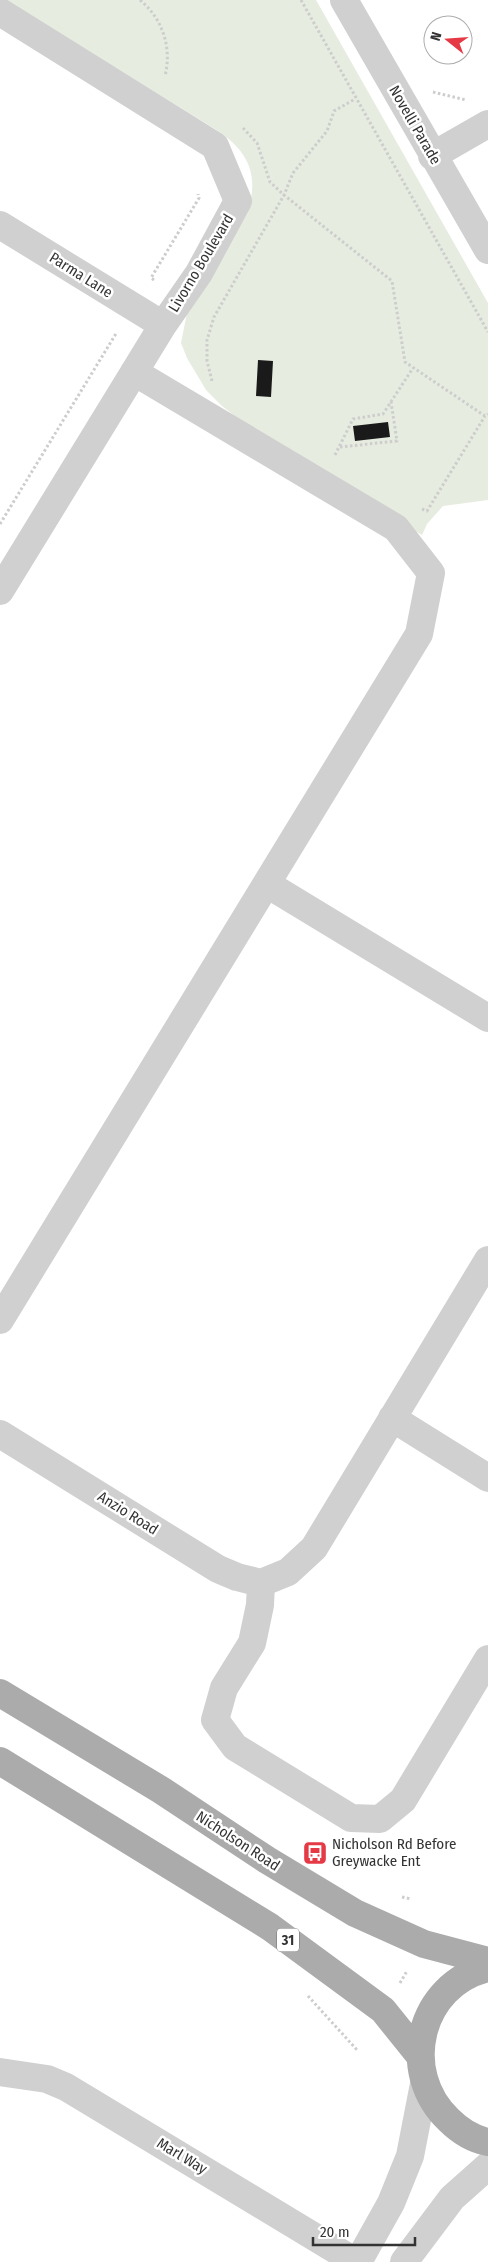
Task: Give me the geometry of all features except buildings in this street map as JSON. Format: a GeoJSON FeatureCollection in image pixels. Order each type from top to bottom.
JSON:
{"type":"FeatureCollection","features":[{"type":"Feature","properties":{"kind":"main road","name":"Nicholson Road"},"geometry":{"type":"LineString","coordinates":[[0,1693],[160,1790],[267,1860],[355,1913],[424,1944],[488,1961]]}},
{"type":"Feature","properties":{"kind":"main road","name":"31"},"geometry":{"type":"LineString","coordinates":[[0,1761],[270,1927],[383,2010],[420,2056]]}},
{"type":"Feature","properties":{"kind":"main road"},"geometry":{"type":"LineString","coordinates":[[488,1968],[477,1971],[453,1984],[435,2005],[424,2029],[420,2056],[424,2084],[438,2110],[459,2130],[488,2142]]}},
{"type":"Feature","properties":{"kind":"street","name":"Novelli Parade"},"geometry":{"type":"LineString","coordinates":[[344,0],[432,156],[488,250]]}},
{"type":"Feature","properties":{"kind":"street","name":"Livorno Boulevard"},"geometry":{"type":"LineString","coordinates":[[0,12],[215,146],[238,201],[199,273],[163,325],[0,591]]}},
{"type":"Feature","properties":{"kind":"street"},"geometry":{"type":"LineString","coordinates":[[432,156],[488,124]]}},
{"type":"Feature","properties":{"kind":"street","name":"Parma Lane"},"geometry":{"type":"LineString","coordinates":[[0,225],[163,325]]}},
{"type":"Feature","properties":{"kind":"street"},"geometry":{"type":"LineString","coordinates":[[0,1320],[419,634],[431,573],[396,528],[134,372]]}},
{"type":"Feature","properties":{"kind":"street"},"geometry":{"type":"LineString","coordinates":[[267,884],[488,1018]]}},
{"type":"Feature","properties":{"kind":"street"},"geometry":{"type":"LineString","coordinates":[[488,1260],[314,1548],[288,1572],[261,1583],[260,1605],[252,1643],[224,1688],[215,1720],[235,1747],[351,1818],[380,1819],[403,1800],[488,1659]]}},
{"type":"Feature","properties":{"kind":"street"},"geometry":{"type":"LineString","coordinates":[[392,1418],[488,1478]]}},
{"type":"Feature","properties":{"kind":"street","name":"Anzio Road"},"geometry":{"type":"LineString","coordinates":[[0,1434],[218,1569],[237,1578],[261,1583]]}},
{"type":"Feature","properties":{"kind":"street","name":"Marl Way"},"geometry":{"type":"LineString","coordinates":[[0,2072],[47,2079],[66,2086],[357,2262]]}},
{"type":"Feature","properties":{"kind":"street"},"geometry":{"type":"LineString","coordinates":[[357,2262],[391,2203],[410,2156],[424,2084]]}},
{"type":"Feature","properties":{"kind":"street"},"geometry":{"type":"LineString","coordinates":[[404,2262],[452,2198],[488,2166]]}},
{"type":"Feature","properties":{"kind":"path"},"geometry":{"type":"LineString","coordinates":[[140,0],[150,9],[161,26],[168,50],[168,63],[164,76]]}},
{"type":"Feature","properties":{"kind":"path"},"geometry":{"type":"LineString","coordinates":[[301,0],[355,99],[375,129],[488,332]]}},
{"type":"Feature","properties":{"kind":"path"},"geometry":{"type":"LineString","coordinates":[[156,71],[173,81]]}},
{"type":"Feature","properties":{"kind":"path"},"geometry":{"type":"LineString","coordinates":[[424,89],[468,100]]}},
{"type":"Feature","properties":{"kind":"path"},"geometry":{"type":"LineString","coordinates":[[213,382],[207,361],[207,340],[214,317],[284,196],[293,173],[326,131],[334,111],[355,99]]}},
{"type":"Feature","properties":{"kind":"path"},"geometry":{"type":"LineString","coordinates":[[236,122],[257,143],[270,182],[284,196],[392,282],[405,362],[486,415],[427,511],[418,506]]}},
{"type":"Feature","properties":{"kind":"path"},"geometry":{"type":"LineString","coordinates":[[0,524],[199,198],[197,189]]}},
{"type":"Feature","properties":{"kind":"path"},"geometry":{"type":"LineString","coordinates":[[151,278],[214,317]]}},
{"type":"Feature","properties":{"kind":"path"},"geometry":{"type":"LineString","coordinates":[[327,451],[335,456],[354,419],[384,414],[413,367]]}},
{"type":"Feature","properties":{"kind":"path"},"geometry":{"type":"LineString","coordinates":[[340,447],[397,441],[391,402]]}},
{"type":"Feature","properties":{"kind":"path"},"geometry":{"type":"LineString","coordinates":[[396,1990],[411,1965]]}},
{"type":"Feature","properties":{"kind":"shaded area"},"geometry":{"type":"Polygon","coordinates":[[[5,0],[316,0],[488,303],[488,500],[443,506],[427,524],[422,535],[267,441],[222,406],[206,390],[187,358],[181,343],[187,313],[247,214],[252,187],[249,165],[236,146],[227,137],[5,0]]]}},
{"type":"Feature","properties":{"kind":"place","name":"Nicholson Rd Before Greywacke Ent"},"geometry":{"type":"Point","coordinates":[315,1853]}}]}
